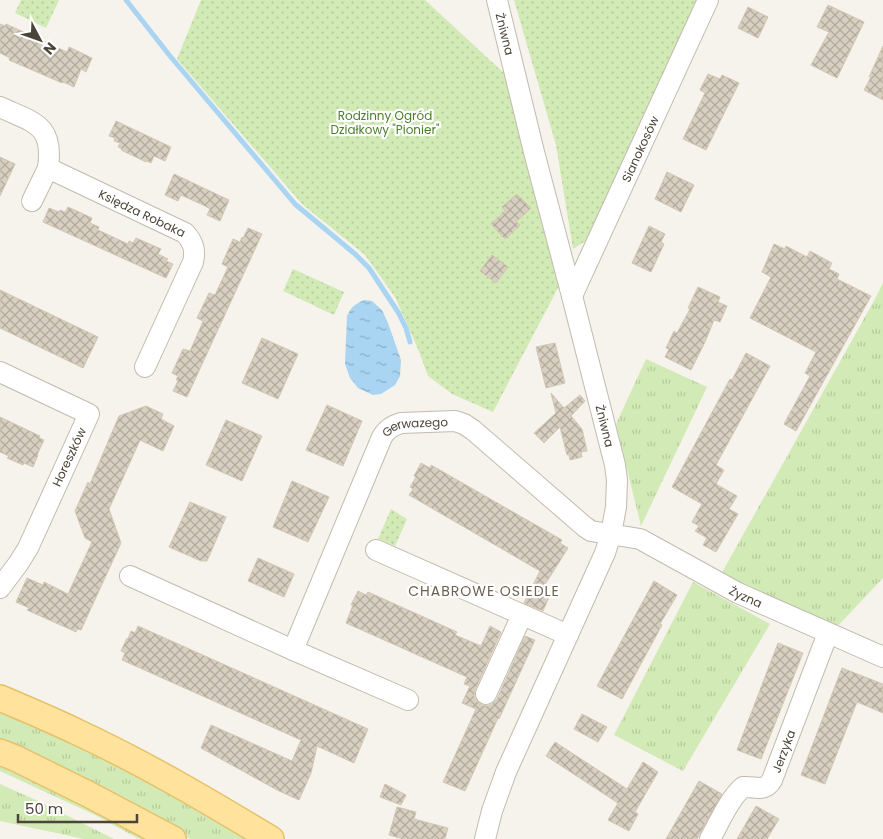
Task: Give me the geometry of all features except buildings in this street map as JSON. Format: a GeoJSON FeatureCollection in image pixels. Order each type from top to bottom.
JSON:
{"type":"FeatureCollection","features":[{"type":"Feature","properties":{"kind":"main road"},"geometry":{"type":"LineString","coordinates":[[0,698],[79,733],[143,766],[204,799],[271,839]]}},
{"type":"Feature","properties":{"kind":"main road"},"geometry":{"type":"LineString","coordinates":[[0,752],[97,798],[173,839]]}},
{"type":"Feature","properties":{"kind":"street","name":"Żniwna"},"geometry":{"type":"LineString","coordinates":[[485,839],[492,811],[506,772],[602,561],[611,534],[617,494],[615,466],[497,0]]}},
{"type":"Feature","properties":{"kind":"street","name":"Sianokosów"},"geometry":{"type":"LineString","coordinates":[[572,296],[708,0]]}},
{"type":"Feature","properties":{"kind":"street"},"geometry":{"type":"LineString","coordinates":[[0,106],[36,124],[42,129],[48,139],[48,168],[32,201]]}},
{"type":"Feature","properties":{"kind":"street","name":"Księdza Robaka"},"geometry":{"type":"LineString","coordinates":[[48,168],[185,233],[194,247],[195,255],[193,262],[145,367]]}},
{"type":"Feature","properties":{"kind":"street","name":"Horeszków"},"geometry":{"type":"LineString","coordinates":[[0,372],[89,414],[28,548],[1,586]]}},
{"type":"Feature","properties":{"kind":"street","name":"Gerwazego"},"geometry":{"type":"LineString","coordinates":[[293,650],[382,437],[386,430],[392,426],[401,423],[455,421],[464,424],[585,527],[591,531],[611,534]]}},
{"type":"Feature","properties":{"kind":"street","name":"Żyzna"},"geometry":{"type":"LineString","coordinates":[[611,534],[640,539],[738,593],[883,657]]}},
{"type":"Feature","properties":{"kind":"street"},"geometry":{"type":"LineString","coordinates":[[376,550],[568,635]]}},
{"type":"Feature","properties":{"kind":"street"},"geometry":{"type":"LineString","coordinates":[[130,576],[408,700]]}},
{"type":"Feature","properties":{"kind":"street"},"geometry":{"type":"LineString","coordinates":[[486,694],[522,615]]}},
{"type":"Feature","properties":{"kind":"street","name":"Jerzyka"},"geometry":{"type":"LineString","coordinates":[[710,839],[733,799],[743,787],[765,788],[772,780],[828,633]]}},
{"type":"Feature","properties":{"kind":"green space"},"geometry":{"type":"Polygon","coordinates":[[[21,0],[59,0],[46,28],[15,13],[21,0]]]}},
{"type":"Feature","properties":{"kind":"green space","name":"Rodzinny Ogród Działkowy \"Pionier\""},"geometry":{"type":"Polygon","coordinates":[[[201,0],[425,0],[505,74],[559,286],[493,412],[452,394],[428,376],[395,297],[365,255],[302,204],[177,59],[201,0]]]}},
{"type":"Feature","properties":{"kind":"green space"},"geometry":{"type":"Polygon","coordinates":[[[514,0],[701,0],[592,237],[573,249],[556,145],[514,0]]]}},
{"type":"Feature","properties":{"kind":"green space"},"geometry":{"type":"Polygon","coordinates":[[[293,269],[344,292],[334,315],[283,291],[293,269]]]}},
{"type":"Feature","properties":{"kind":"green space"},"geometry":{"type":"Polygon","coordinates":[[[883,283],[883,578],[834,630],[720,576],[883,283]]]}},
{"type":"Feature","properties":{"kind":"green space"},"geometry":{"type":"Polygon","coordinates":[[[646,359],[707,387],[641,526],[616,424],[646,359]]]}},
{"type":"Feature","properties":{"kind":"green space"},"geometry":{"type":"Polygon","coordinates":[[[391,509],[407,519],[395,546],[378,539],[391,509]]]}},
{"type":"Feature","properties":{"kind":"green space"},"geometry":{"type":"Polygon","coordinates":[[[693,582],[770,624],[683,771],[614,735],[693,582]]]}},
{"type":"Feature","properties":{"kind":"green space"},"geometry":{"type":"Polygon","coordinates":[[[0,709],[50,729],[255,839],[190,839],[147,815],[0,742],[0,709]]]}},
{"type":"Feature","properties":{"kind":"green space"},"geometry":{"type":"Polygon","coordinates":[[[0,764],[157,839],[139,839],[95,815],[0,771],[0,764]]]}},
{"type":"Feature","properties":{"kind":"green space"},"geometry":{"type":"Polygon","coordinates":[[[0,784],[114,839],[84,839],[0,821],[0,784]]]}},
{"type":"Feature","properties":{"kind":"water"},"geometry":{"type":"Polygon","coordinates":[[[364,300],[372,301],[382,310],[401,360],[400,376],[395,385],[381,394],[373,395],[358,388],[350,378],[345,364],[347,316],[354,306],[364,300]]]}},
{"type":"Feature","properties":{"kind":"waterway"},"geometry":{"type":"LineString","coordinates":[[126,0],[170,56],[295,204],[369,268],[398,312],[410,342]]}},
{"type":"Feature","properties":{"kind":"district","name":"CHABROWE OSIEDLE"},"geometry":{"type":"Point","coordinates":[484,591]}}]}
